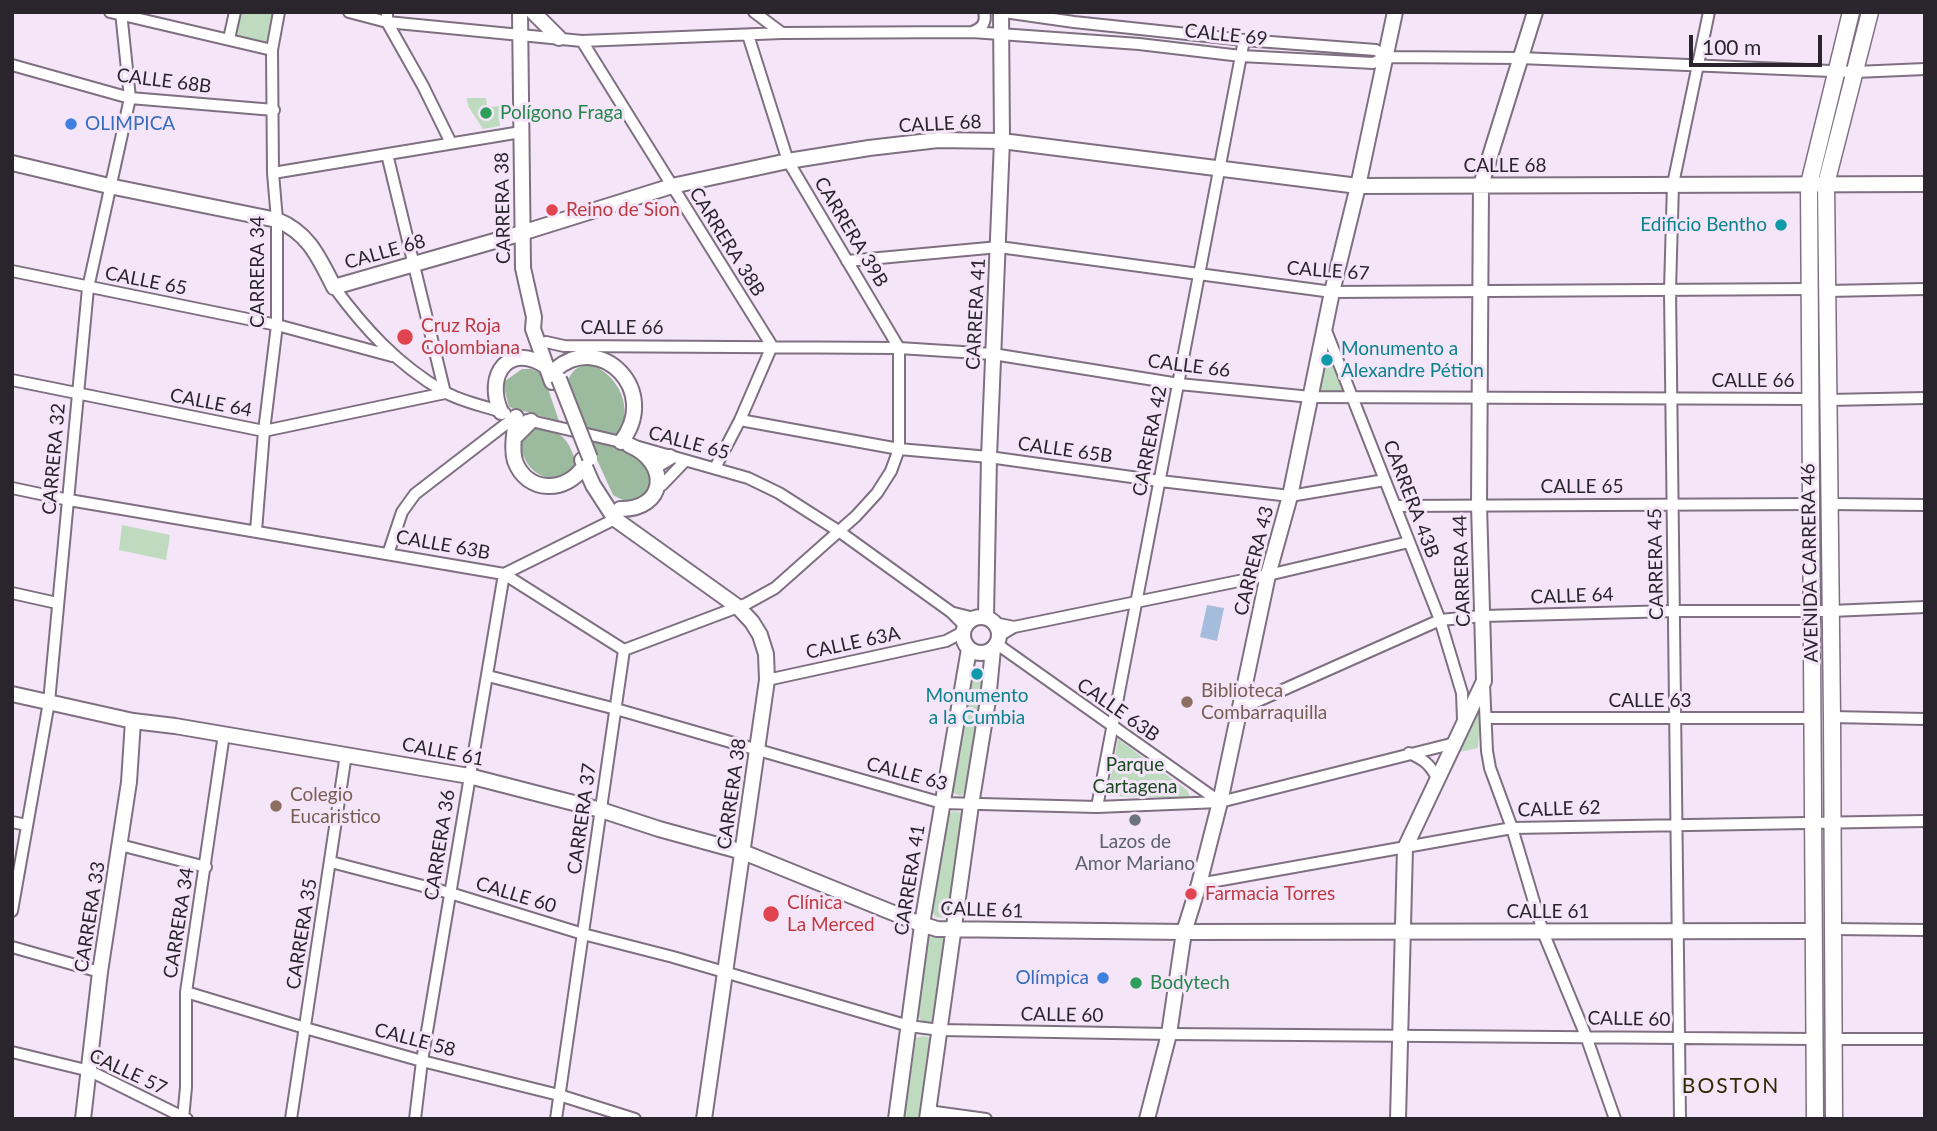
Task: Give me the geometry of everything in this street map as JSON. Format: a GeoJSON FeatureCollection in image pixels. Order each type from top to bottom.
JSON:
{"type":"FeatureCollection","features":[{"type":"Feature","properties":{"kind":"main road","name":"AVENIDA CARRERA 46"},"geometry":{"type":"LineString","coordinates":[[1815,1119],[1809,184],[1851,12]]}},
{"type":"Feature","properties":{"kind":"main road","name":"AVENIDA CARRERA 46"},"geometry":{"type":"LineString","coordinates":[[1834,1119],[1826,184],[1870,12]]}},
{"type":"Feature","properties":{"kind":"street"},"geometry":{"type":"LineString","coordinates":[[229,39],[235,12]]}},
{"type":"Feature","properties":{"kind":"street","name":"CARRERA 34"},"geometry":{"type":"LineString","coordinates":[[256,531],[276,325],[277,220],[273,173],[272,50],[279,12]]}},
{"type":"Feature","properties":{"kind":"street","name":"CALLE 69"},"geometry":{"type":"LineString","coordinates":[[349,12],[582,41],[782,33],[972,32],[1139,44],[1241,56],[1373,63],[1386,57],[1520,58],[1855,72],[1925,69]]}},
{"type":"Feature","properties":{"kind":"street","name":"CARRERA 38"},"geometry":{"type":"LineString","coordinates":[[520,12],[523,268],[534,317],[533,329],[553,374],[585,461],[617,514],[635,533],[738,607],[760,635],[766,654],[767,680],[758,751],[704,1119]]}},
{"type":"Feature","properties":{"kind":"street"},"geometry":{"type":"LineString","coordinates":[[533,12],[559,38]]}},
{"type":"Feature","properties":{"kind":"street"},"geometry":{"type":"LineString","coordinates":[[972,32],[984,23],[984,12]]}},
{"type":"Feature","properties":{"kind":"street","name":"CALLE 69"},"geometry":{"type":"LineString","coordinates":[[1002,12],[1244,40],[1376,50],[1386,57]]}},
{"type":"Feature","properties":{"kind":"street","name":"CARRERA 41"},"geometry":{"type":"LineString","coordinates":[[928,1115],[971,804],[989,700],[981,634],[999,247],[1002,12]]}},
{"type":"Feature","properties":{"kind":"street","name":"CARRERA 43"},"geometry":{"type":"LineString","coordinates":[[1147,1119],[1169,1034],[1184,932],[1220,802],[1268,575],[1290,496],[1332,292],[1395,12]]}},
{"type":"Feature","properties":{"kind":"street","name":"CARRERA 44"},"geometry":{"type":"LineString","coordinates":[[1398,1119],[1405,848],[1484,681],[1479,505],[1481,185],[1535,12]]}},
{"type":"Feature","properties":{"kind":"street","name":"CARRERA 45"},"geometry":{"type":"LineString","coordinates":[[1680,1119],[1670,290],[1673,184],[1709,12]]}},
{"type":"Feature","properties":{"kind":"street"},"geometry":{"type":"LineString","coordinates":[[118,13],[272,50]]}},
{"type":"Feature","properties":{"kind":"street","name":"CARRERA 32"},"geometry":{"type":"LineString","coordinates":[[12,911],[48,702],[88,288],[130,98],[118,13]]}},
{"type":"Feature","properties":{"kind":"street"},"geometry":{"type":"LineString","coordinates":[[757,15],[782,33]]}},
{"type":"Feature","properties":{"kind":"street"},"geometry":{"type":"LineString","coordinates":[[751,35],[759,27],[757,15]]}},
{"type":"Feature","properties":{"kind":"street"},"geometry":{"type":"LineString","coordinates":[[387,17],[451,144]]}},
{"type":"Feature","properties":{"kind":"street"},"geometry":{"type":"LineString","coordinates":[[1139,44],[1140,28]]}},
{"type":"Feature","properties":{"kind":"street","name":"CARRERA 39B"},"geometry":{"type":"LineString","coordinates":[[751,35],[788,161],[899,348]]}},
{"type":"Feature","properties":{"kind":"street","name":"CARRERA 42"},"geometry":{"type":"LineString","coordinates":[[1097,807],[1244,40]]}},
{"type":"Feature","properties":{"kind":"street","name":"CARRERA 38B"},"geometry":{"type":"LineString","coordinates":[[582,41],[772,346]]}},
{"type":"Feature","properties":{"kind":"street","name":"CALLE 68B"},"geometry":{"type":"LineString","coordinates":[[12,65],[130,98],[274,110]]}},
{"type":"Feature","properties":{"kind":"street"},"geometry":{"type":"LineString","coordinates":[[273,173],[521,132]]}},
{"type":"Feature","properties":{"kind":"street","name":"CALLE 68"},"geometry":{"type":"LineString","coordinates":[[12,163],[290,225],[314,248],[334,287],[671,187],[788,161],[938,140],[1002,141],[1358,186],[1925,184]]}},
{"type":"Feature","properties":{"kind":"street"},"geometry":{"type":"LineString","coordinates":[[387,154],[445,393]]}},
{"type":"Feature","properties":{"kind":"street","name":"CALLE 67"},"geometry":{"type":"LineString","coordinates":[[847,261],[999,247],[1332,292],[1810,289]]}},
{"type":"Feature","properties":{"kind":"street","name":"CALLE 65"},"geometry":{"type":"LineString","coordinates":[[12,271],[276,325],[394,357]]}},
{"type":"Feature","properties":{"kind":"street","name":"CALLE 65"},"geometry":{"type":"LineString","coordinates":[[334,287],[361,324],[394,357],[445,393],[531,421],[747,478],[779,493],[840,532],[981,634]]}},
{"type":"Feature","properties":{"kind":"street"},"geometry":{"type":"LineString","coordinates":[[1827,291],[1925,289]]}},
{"type":"Feature","properties":{"kind":"street","name":"CARRERA 38"},"geometry":{"type":"LineString","coordinates":[[534,317],[541,326],[553,374]]}},
{"type":"Feature","properties":{"kind":"street","name":"CARRERA 43B"},"geometry":{"type":"LineString","coordinates":[[1325,328],[1440,620],[1462,692],[1463,727]]}},
{"type":"Feature","properties":{"kind":"street"},"geometry":{"type":"LineString","coordinates":[[715,468],[740,420],[772,346]]}},
{"type":"Feature","properties":{"kind":"street","name":"CALLE 66"},"geometry":{"type":"LineString","coordinates":[[548,347],[772,346],[899,348],[993,354],[1180,384],[1311,397],[1811,399]]}},
{"type":"Feature","properties":{"kind":"street"},"geometry":{"type":"LineString","coordinates":[[624,650],[738,607],[775,588],[840,532],[877,493],[891,471],[899,449],[899,348]]}},
{"type":"Feature","properties":{"kind":"street"},"geometry":{"type":"LineString","coordinates":[[504,574],[617,514],[639,507],[652,497],[657,482],[655,466],[649,456],[625,444],[633,422],[635,399],[626,378],[608,363],[585,358],[563,363],[553,374],[537,360],[525,358],[503,366],[496,376],[494,387],[511,415],[516,436],[516,463],[527,478],[537,484],[564,484],[573,480],[585,461]]}},
{"type":"Feature","properties":{"kind":"street","name":"CALLE 64"},"geometry":{"type":"LineString","coordinates":[[12,380],[264,431],[445,393]]}},
{"type":"Feature","properties":{"kind":"street"},"geometry":{"type":"LineString","coordinates":[[1829,400],[1925,398]]}},
{"type":"Feature","properties":{"kind":"street"},"geometry":{"type":"LineString","coordinates":[[388,554],[402,512],[415,494],[511,415]]}},
{"type":"Feature","properties":{"kind":"street","name":"CALLE 65B"},"geometry":{"type":"LineString","coordinates":[[740,420],[899,449],[989,457],[1290,496],[1385,480]]}},
{"type":"Feature","properties":{"kind":"street"},"geometry":{"type":"LineString","coordinates":[[516,436],[531,421]]}},
{"type":"Feature","properties":{"kind":"street"},"geometry":{"type":"LineString","coordinates":[[655,466],[670,457]]}},
{"type":"Feature","properties":{"kind":"street"},"geometry":{"type":"LineString","coordinates":[[662,485],[685,461]]}},
{"type":"Feature","properties":{"kind":"street","name":"CALLE 63B"},"geometry":{"type":"LineString","coordinates":[[12,488],[504,574],[624,650]]}},
{"type":"Feature","properties":{"kind":"street","name":"CALLE 65"},"geometry":{"type":"LineString","coordinates":[[1395,506],[1812,504]]}},
{"type":"Feature","properties":{"kind":"street"},"geometry":{"type":"LineString","coordinates":[[1830,504],[1925,505]]}},
{"type":"Feature","properties":{"kind":"street"},"geometry":{"type":"LineString","coordinates":[[981,634],[1135,604],[1409,541]]}},
{"type":"Feature","properties":{"kind":"street","name":"CARRERA 36"},"geometry":{"type":"LineString","coordinates":[[415,1119],[422,1061],[504,574]]}},
{"type":"Feature","properties":{"kind":"street"},"geometry":{"type":"LineString","coordinates":[[12,593],[57,603]]}},
{"type":"Feature","properties":{"kind":"street","name":"CALLE 64"},"geometry":{"type":"LineString","coordinates":[[1240,709],[1440,620],[1483,616],[1925,607]]}},
{"type":"Feature","properties":{"kind":"street","name":"CARRERA 41"},"geometry":{"type":"LineString","coordinates":[[896,1119],[922,925],[942,803],[981,634]]}},
{"type":"Feature","properties":{"kind":"street","name":"CALLE 63B"},"geometry":{"type":"LineString","coordinates":[[981,634],[1220,802]]}},
{"type":"Feature","properties":{"kind":"street","name":"CALLE 63A"},"geometry":{"type":"LineString","coordinates":[[767,680],[981,634]]}},
{"type":"Feature","properties":{"kind":"street","name":"CARRERA 37"},"geometry":{"type":"LineString","coordinates":[[556,1119],[624,650]]}},
{"type":"Feature","properties":{"kind":"street","name":"CALLE 63"},"geometry":{"type":"LineString","coordinates":[[488,676],[615,709],[942,803],[1097,807],[1220,802],[1455,743]]}},
{"type":"Feature","properties":{"kind":"street"},"geometry":{"type":"LineString","coordinates":[[1484,681],[1490,768],[1512,828],[1544,932],[1586,1036],[1615,1119]]}},
{"type":"Feature","properties":{"kind":"street","name":"CALLE 61"},"geometry":{"type":"LineString","coordinates":[[12,694],[133,721],[469,776],[601,810],[744,852],[922,925],[954,930],[1814,931]]}},
{"type":"Feature","properties":{"kind":"street"},"geometry":{"type":"LineString","coordinates":[[1832,717],[1925,719]]}},
{"type":"Feature","properties":{"kind":"street","name":"CALLE 63"},"geometry":{"type":"LineString","coordinates":[[1486,718],[1813,718]]}},
{"type":"Feature","properties":{"kind":"street","name":"CARRERA 33"},"geometry":{"type":"LineString","coordinates":[[83,1119],[100,972],[120,845],[133,721]]}},
{"type":"Feature","properties":{"kind":"street","name":"CARRERA 34"},"geometry":{"type":"LineString","coordinates":[[184,1118],[186,992],[224,734]]}},
{"type":"Feature","properties":{"kind":"street"},"geometry":{"type":"LineString","coordinates":[[1409,753],[1422,758],[1430,765],[1437,778]]}},
{"type":"Feature","properties":{"kind":"street","name":"CARRERA 35"},"geometry":{"type":"LineString","coordinates":[[291,1119],[346,754]]}},
{"type":"Feature","properties":{"kind":"street","name":"CALLE 62"},"geometry":{"type":"LineString","coordinates":[[1199,884],[1512,828],[1925,821]]}},
{"type":"Feature","properties":{"kind":"street"},"geometry":{"type":"LineString","coordinates":[[12,822],[27,825]]}},
{"type":"Feature","properties":{"kind":"street"},"geometry":{"type":"LineString","coordinates":[[120,845],[206,867]]}},
{"type":"Feature","properties":{"kind":"street","name":"CALLE 60"},"geometry":{"type":"LineString","coordinates":[[331,862],[450,893],[583,934],[909,1026],[940,1030],[1814,1039]]}},
{"type":"Feature","properties":{"kind":"street"},"geometry":{"type":"LineString","coordinates":[[1833,929],[1925,930]]}},
{"type":"Feature","properties":{"kind":"street"},"geometry":{"type":"LineString","coordinates":[[12,947],[100,972]]}},
{"type":"Feature","properties":{"kind":"street","name":"CALLE 58"},"geometry":{"type":"LineString","coordinates":[[186,992],[422,1061],[559,1095],[635,1119]]}},
{"type":"Feature","properties":{"kind":"street"},"geometry":{"type":"LineString","coordinates":[[1833,1039],[1925,1039]]}},
{"type":"Feature","properties":{"kind":"street","name":"CALLE 57"},"geometry":{"type":"LineString","coordinates":[[12,1052],[90,1070],[184,1118]]}},
{"type":"Feature","properties":{"kind":"street"},"geometry":{"type":"LineString","coordinates":[[928,1115],[986,1119]]}},
{"type":"Feature","properties":{"kind":"green space"},"geometry":{"type":"Polygon","coordinates":[[[238,12],[274,12],[267,46],[233,37],[238,12]]]}},
{"type":"Feature","properties":{"kind":"green space","name":"Polígono Fraga"},"geometry":{"type":"Polygon","coordinates":[[[467,98],[486,98],[487,107],[499,106],[500,126],[483,129],[468,106],[467,98]]]}},
{"type":"Feature","properties":{"kind":"green space"},"geometry":{"type":"Polygon","coordinates":[[[1325,353],[1331,354],[1345,394],[1317,393],[1325,353]]]}},
{"type":"Feature","properties":{"kind":"green space"},"geometry":{"type":"Polygon","coordinates":[[[590,364],[609,376],[621,394],[624,414],[617,435],[584,427],[568,380],[576,369],[590,364]]]}},
{"type":"Feature","properties":{"kind":"green space"},"geometry":{"type":"Polygon","coordinates":[[[522,369],[543,374],[559,421],[509,407],[505,381],[522,369]]]}},
{"type":"Feature","properties":{"kind":"green space"},"geometry":{"type":"Polygon","coordinates":[[[536,426],[553,431],[564,438],[577,465],[574,474],[548,478],[528,465],[520,442],[521,434],[536,426]]]}},
{"type":"Feature","properties":{"kind":"green space"},"geometry":{"type":"Polygon","coordinates":[[[588,440],[630,451],[641,457],[653,477],[639,499],[627,501],[613,495],[588,440]]]}},
{"type":"Feature","properties":{"kind":"green space"},"geometry":{"type":"Polygon","coordinates":[[[122,525],[170,535],[166,560],[119,550],[122,525]]]}},
{"type":"Feature","properties":{"kind":"green space"},"geometry":{"type":"Polygon","coordinates":[[[974,668],[982,669],[985,680],[965,791],[961,796],[951,792],[970,671],[974,668]]]}},
{"type":"Feature","properties":{"kind":"green space"},"geometry":{"type":"Polygon","coordinates":[[[1481,702],[1478,748],[1455,753],[1481,702]]]}},
{"type":"Feature","properties":{"kind":"green space","name":"Parque Cartagena"},"geometry":{"type":"Polygon","coordinates":[[[1118,739],[1187,790],[1190,796],[1107,796],[1118,739]]]}},
{"type":"Feature","properties":{"kind":"green space"},"geometry":{"type":"Polygon","coordinates":[[[953,811],[963,813],[966,819],[952,910],[946,918],[936,917],[931,911],[946,817],[953,811]]]}},
{"type":"Feature","properties":{"kind":"green space"},"geometry":{"type":"Polygon","coordinates":[[[928,937],[944,938],[946,942],[935,1019],[929,1024],[922,1022],[918,1016],[928,937]]]}},
{"type":"Feature","properties":{"kind":"green space"},"geometry":{"type":"Polygon","coordinates":[[[922,1036],[932,1041],[921,1119],[904,1119],[916,1038],[922,1036]]]}},
{"type":"Feature","properties":{"kind":"water"},"geometry":{"type":"Polygon","coordinates":[[[1207,605],[1224,608],[1217,641],[1200,637],[1207,605]]]}},
{"type":"Feature","properties":{"kind":"place","name":"Polígono Fraga"},"geometry":{"type":"Point","coordinates":[486,113]}},
{"type":"Feature","properties":{"kind":"place","name":"OLIMPICA"},"geometry":{"type":"Point","coordinates":[71,124]}},
{"type":"Feature","properties":{"kind":"place","name":"Reino de Sion"},"geometry":{"type":"Point","coordinates":[552,210]}},
{"type":"Feature","properties":{"kind":"place","name":"Edificio Bentho"},"geometry":{"type":"Point","coordinates":[1781,225]}},
{"type":"Feature","properties":{"kind":"place","name":"Cruz Roja Colombiana"},"geometry":{"type":"Point","coordinates":[405,337]}},
{"type":"Feature","properties":{"kind":"place","name":"Monumento a Alexandre Pétion"},"geometry":{"type":"Point","coordinates":[1327,360]}},
{"type":"Feature","properties":{"kind":"place","name":"Monumento a la Cumbia"},"geometry":{"type":"Point","coordinates":[977,674]}},
{"type":"Feature","properties":{"kind":"place","name":"Biblioteca Combarraquilla"},"geometry":{"type":"Point","coordinates":[1187,702]}},
{"type":"Feature","properties":{"kind":"place","name":"Colegio Eucaristico"},"geometry":{"type":"Point","coordinates":[276,806]}},
{"type":"Feature","properties":{"kind":"place","name":"Lazos de Amor Mariano"},"geometry":{"type":"Point","coordinates":[1135,820]}},
{"type":"Feature","properties":{"kind":"place","name":"Farmacia Torres"},"geometry":{"type":"Point","coordinates":[1191,894]}},
{"type":"Feature","properties":{"kind":"place","name":"Clínica La Merced"},"geometry":{"type":"Point","coordinates":[771,914]}},
{"type":"Feature","properties":{"kind":"place","name":"Olímpica"},"geometry":{"type":"Point","coordinates":[1103,978]}},
{"type":"Feature","properties":{"kind":"place","name":"Bodytech"},"geometry":{"type":"Point","coordinates":[1136,983]}},
{"type":"Feature","properties":{"kind":"district","name":"BOSTON"},"geometry":{"type":"Point","coordinates":[1731,1086]}}]}
